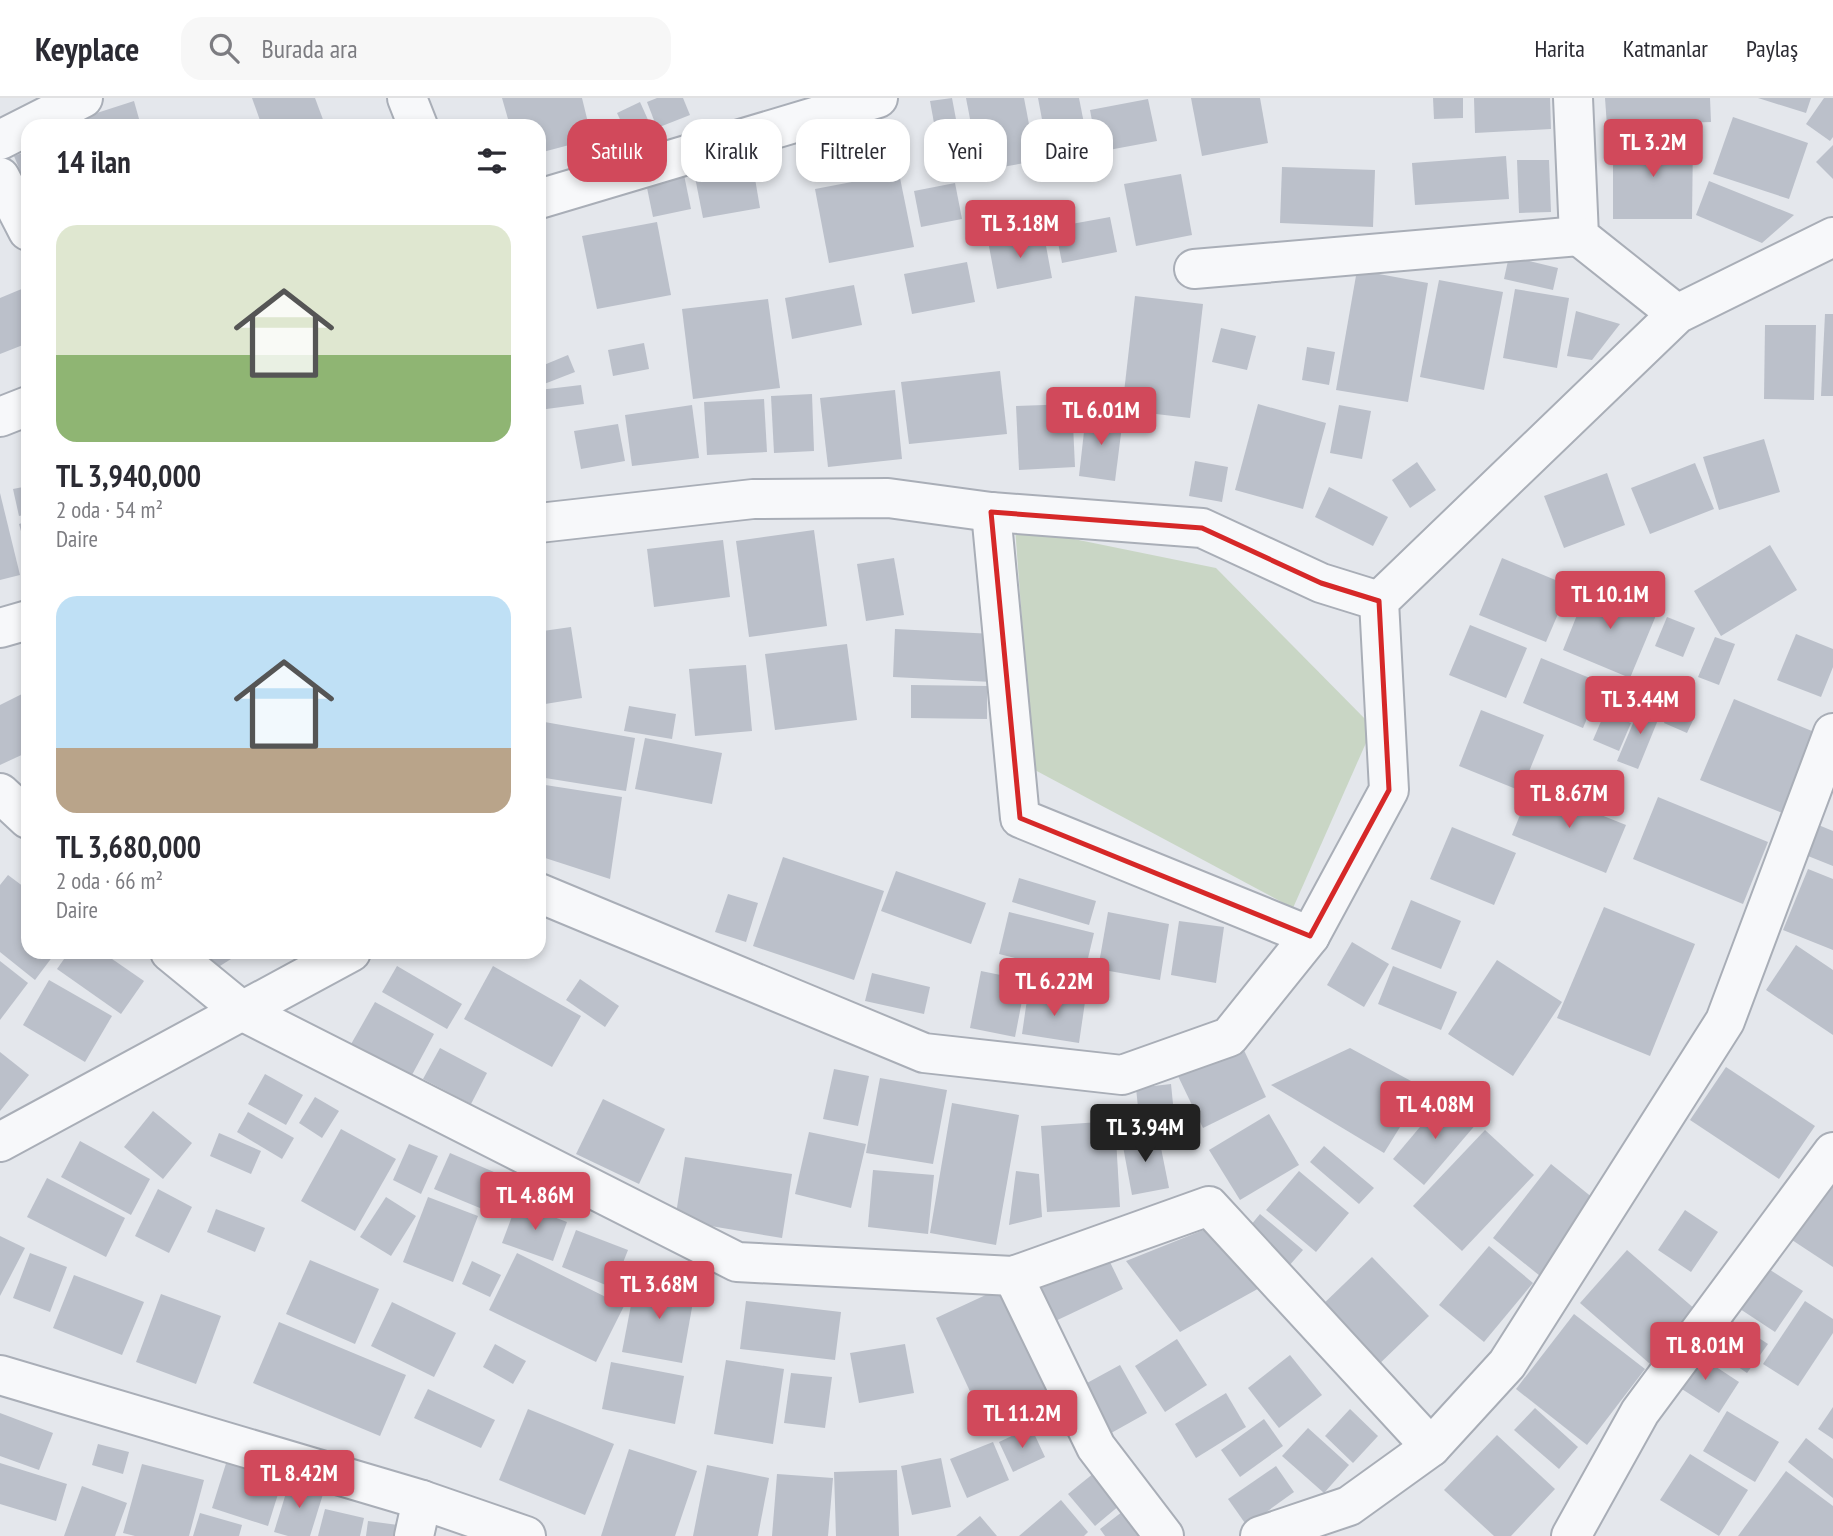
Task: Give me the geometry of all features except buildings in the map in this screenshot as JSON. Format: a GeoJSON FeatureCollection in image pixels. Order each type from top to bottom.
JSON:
{"type":"FeatureCollection","features":[{"type":"Feature","properties":{"kind":"street"},"geometry":{"type":"LineString","coordinates":[[42,119],[83,98]]}},
{"type":"Feature","properties":{"kind":"street"},"geometry":{"type":"LineString","coordinates":[[407,98],[415,119]]}},
{"type":"Feature","properties":{"kind":"street"},"geometry":{"type":"LineString","coordinates":[[546,197],[878,98]]}},
{"type":"Feature","properties":{"kind":"street"},"geometry":{"type":"LineString","coordinates":[[1573,98],[1578,236]]}},
{"type":"Feature","properties":{"kind":"street"},"geometry":{"type":"LineString","coordinates":[[0,140],[21,129]]}},
{"type":"Feature","properties":{"kind":"street"},"geometry":{"type":"LineString","coordinates":[[0,177],[21,218]]}},
{"type":"Feature","properties":{"kind":"street"},"geometry":{"type":"LineString","coordinates":[[1194,269],[1578,236],[1677,314]]}},
{"type":"Feature","properties":{"kind":"street"},"geometry":{"type":"LineString","coordinates":[[546,896],[924,1053],[1122,1075],[1229,1037],[1310,936],[1389,790],[1379,600],[1677,314],[1833,237]]}},
{"type":"Feature","properties":{"kind":"street"},"geometry":{"type":"LineString","coordinates":[[0,416],[21,408]]}},
{"type":"Feature","properties":{"kind":"street"},"geometry":{"type":"LineString","coordinates":[[546,522],[753,499],[888,498],[991,512],[1202,528],[1321,583],[1379,600]]}},
{"type":"Feature","properties":{"kind":"street"},"geometry":{"type":"LineString","coordinates":[[991,512],[1020,818],[1310,936]]}},
{"type":"Feature","properties":{"kind":"street"},"geometry":{"type":"LineString","coordinates":[[0,628],[21,622]]}},
{"type":"Feature","properties":{"kind":"street"},"geometry":{"type":"LineString","coordinates":[[1259,1536],[1349,1506],[1431,1447],[1507,1364],[1725,1021],[1833,733]]}},
{"type":"Feature","properties":{"kind":"street"},"geometry":{"type":"LineString","coordinates":[[0,793],[21,812]]}},
{"type":"Feature","properties":{"kind":"street"},"geometry":{"type":"LineString","coordinates":[[179,959],[242,1011],[737,1262],[1013,1276],[1209,1206],[1431,1447]]}},
{"type":"Feature","properties":{"kind":"street"},"geometry":{"type":"LineString","coordinates":[[0,1142],[338,959]]}},
{"type":"Feature","properties":{"kind":"street"},"geometry":{"type":"LineString","coordinates":[[1571,1536],[1640,1412],[1833,1152]]}},
{"type":"Feature","properties":{"kind":"street"},"geometry":{"type":"LineString","coordinates":[[1013,1276],[1096,1447],[1164,1536]]}},
{"type":"Feature","properties":{"kind":"street"},"geometry":{"type":"LineString","coordinates":[[0,1375],[418,1518],[526,1536]]}},
{"type":"Feature","properties":{"kind":"highlighted area"},"geometry":{"type":"Polygon","coordinates":[[[991,512],[1202,528],[1321,583],[1379,601],[1389,790],[1310,936],[1020,818],[991,512]]]}},
{"type":"Feature","properties":{"kind":"green space"},"geometry":{"type":"Polygon","coordinates":[[[1015,527],[1216,568],[1373,727],[1293,908],[1033,769],[1015,527]]]}}]}
